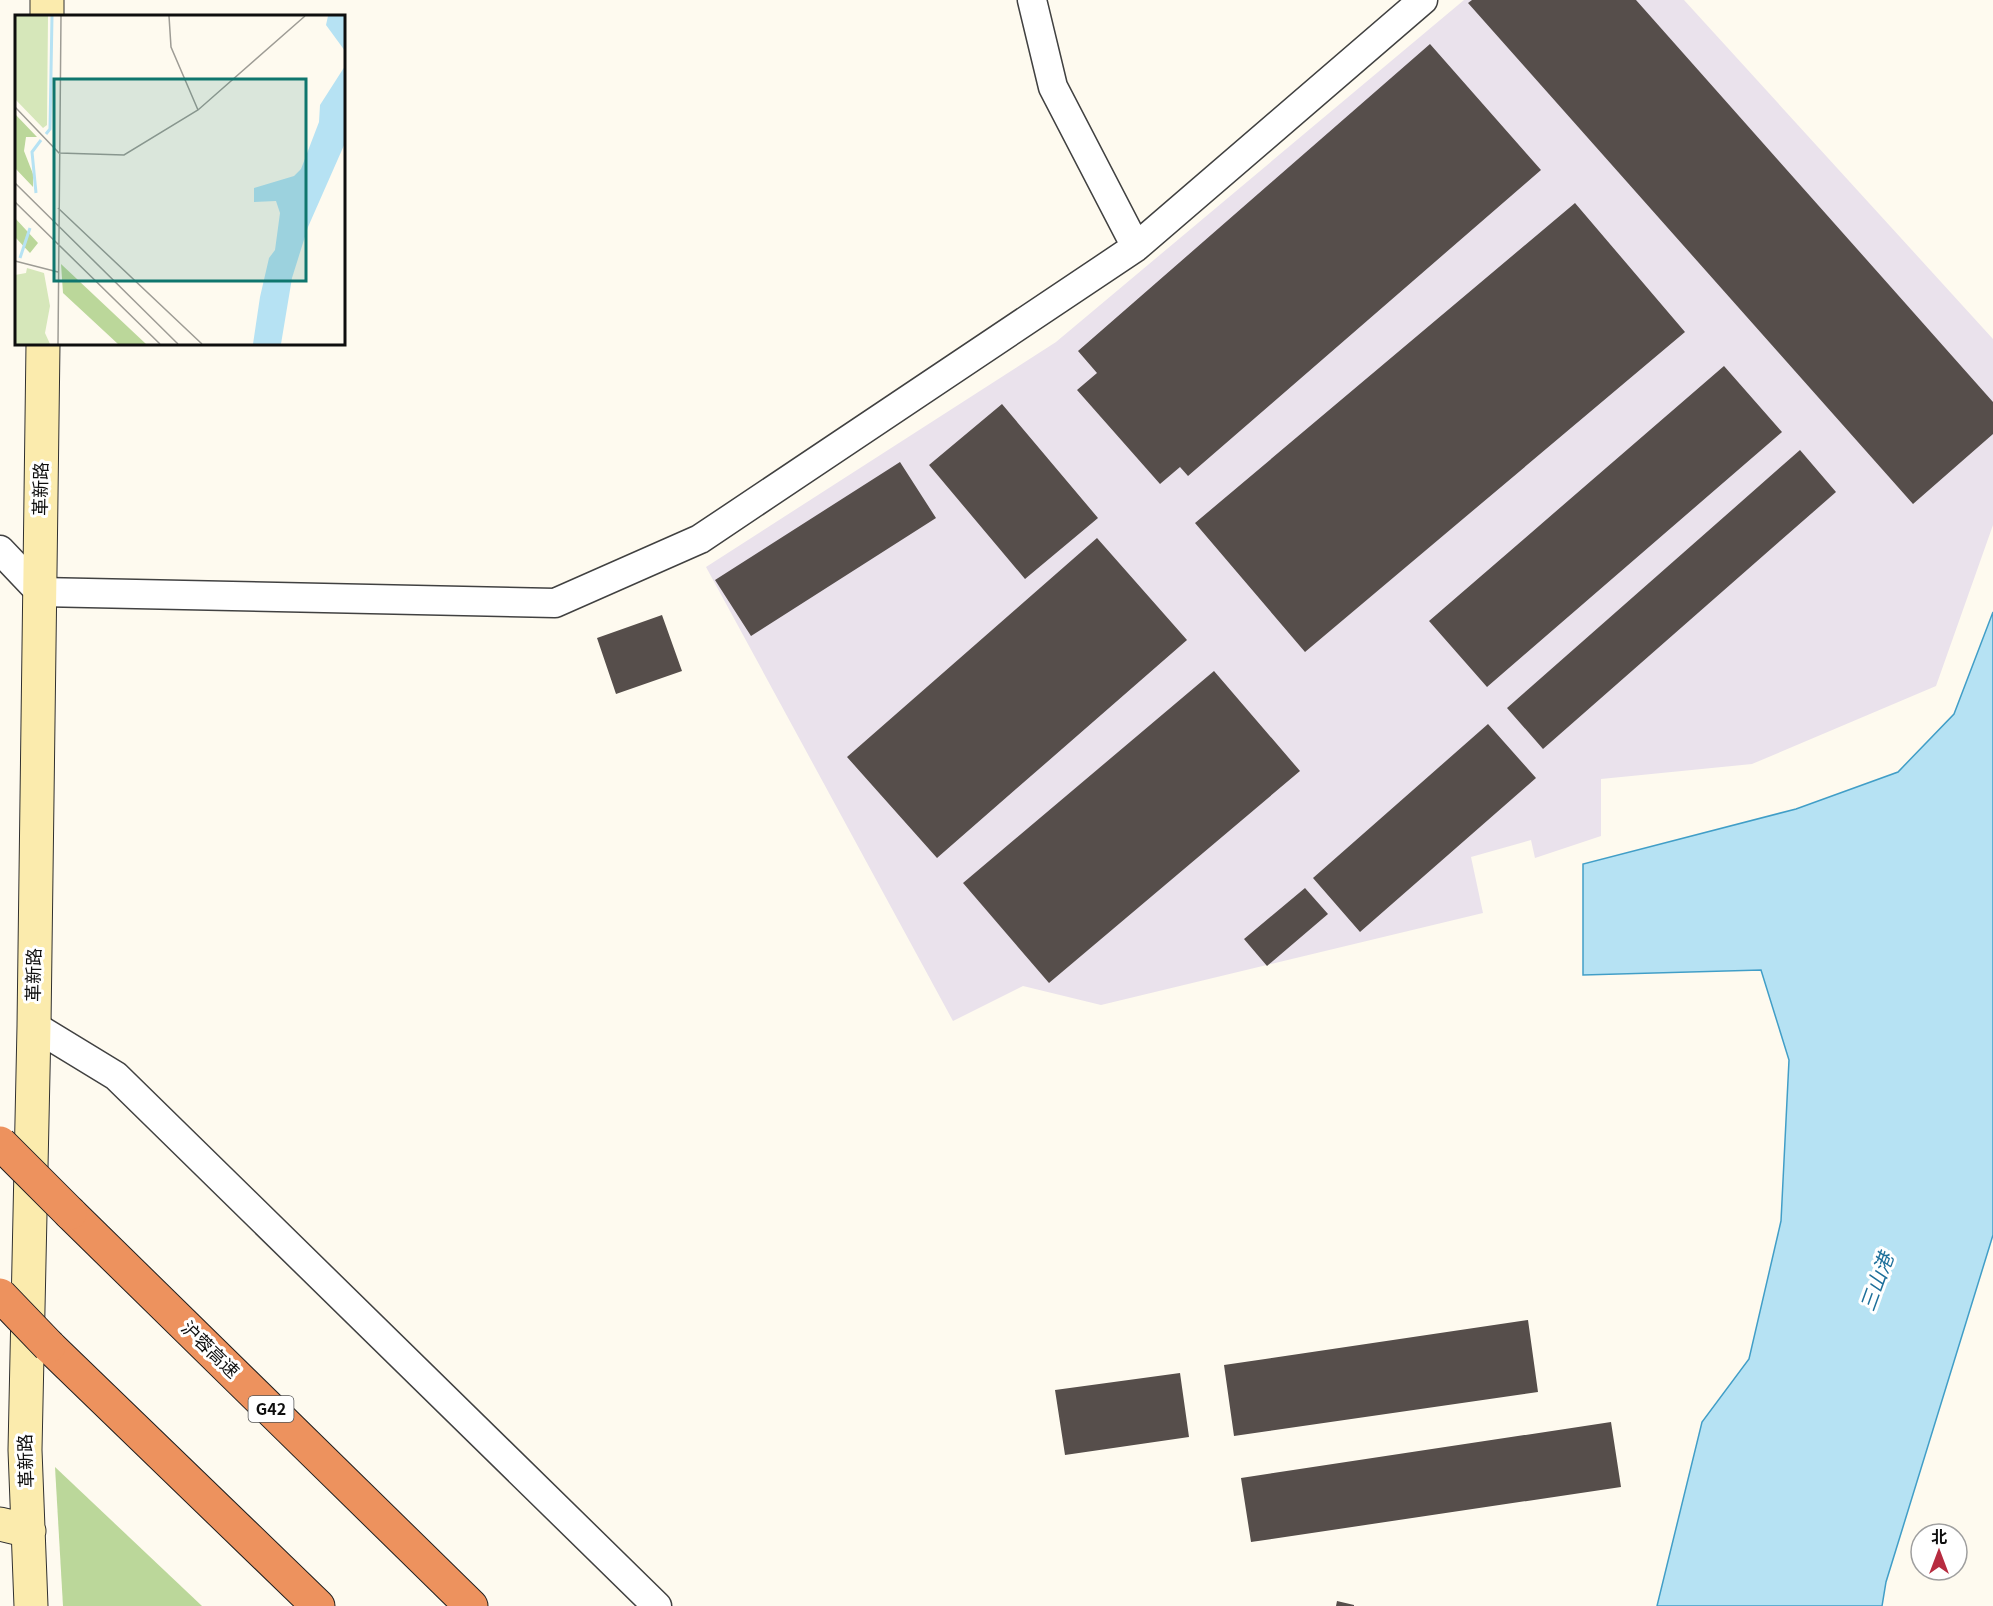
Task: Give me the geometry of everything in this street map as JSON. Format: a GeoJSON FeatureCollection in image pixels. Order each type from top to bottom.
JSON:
{"type":"FeatureCollection","features":[{"type":"Feature","properties":{"kind":"highway","name":"沪蓉高速"},"geometry":{"type":"LineString","coordinates":[[0,1143],[471,1606]]}},
{"type":"Feature","properties":{"kind":"highway"},"geometry":{"type":"LineString","coordinates":[[0,1295],[49,1346],[318,1606]]}},
{"type":"Feature","properties":{"kind":"street"},"geometry":{"type":"LineString","coordinates":[[1032,0],[1053,87],[1136,247]]}},
{"type":"Feature","properties":{"kind":"street"},"geometry":{"type":"LineString","coordinates":[[0,550],[40,592],[555,603],[700,539],[1136,247],[1424,0]]}},
{"type":"Feature","properties":{"kind":"street","name":"革新路"},"geometry":{"type":"LineString","coordinates":[[31,1606],[15,1527],[25,1450],[34,1026],[43,345]]}},
{"type":"Feature","properties":{"kind":"street"},"geometry":{"type":"LineString","coordinates":[[34,1026],[116,1076],[657,1606]]}},
{"type":"Feature","properties":{"kind":"shaded area"},"geometry":{"type":"Polygon","coordinates":[[[1464,0],[1684,0],[1993,339],[1993,525],[1936,686],[1752,764],[1601,779],[1601,836],[1535,858],[1531,840],[1471,857],[1483,913],[1101,1005],[1023,986],[953,1021],[706,567],[1056,342],[1464,0]]]}},
{"type":"Feature","properties":{"kind":"green space"},"geometry":{"type":"Polygon","coordinates":[[[55,1467],[202,1606],[63,1606],[55,1467]]]}},
{"type":"Feature","properties":{"kind":"water","name":"三山港"},"geometry":{"type":"Polygon","coordinates":[[[1993,612],[1993,1235],[1886,1582],[1882,1606],[1657,1606],[1702,1422],[1749,1359],[1781,1221],[1789,1060],[1761,970],[1583,975],[1583,864],[1796,809],[1898,772],[1954,714],[1993,612]]]}},
{"type":"Feature","properties":{"kind":"building"},"geometry":{"type":"Polygon","coordinates":[[[1472,0],[1636,0],[1993,402],[1993,434],[1913,504],[1468,3],[1472,0]]]}},
{"type":"Feature","properties":{"kind":"building"},"geometry":{"type":"Polygon","coordinates":[[[1430,44],[1541,170],[1188,476],[1180,467],[1160,484],[1077,390],[1097,373],[1078,351],[1430,44]]]}},
{"type":"Feature","properties":{"kind":"building"},"geometry":{"type":"Polygon","coordinates":[[[1575,203],[1685,332],[1305,652],[1195,523],[1575,203]]]}},
{"type":"Feature","properties":{"kind":"building"},"geometry":{"type":"Polygon","coordinates":[[[1724,366],[1782,432],[1487,687],[1429,621],[1724,366]]]}},
{"type":"Feature","properties":{"kind":"building"},"geometry":{"type":"Polygon","coordinates":[[[1002,404],[1098,518],[1025,579],[929,465],[1002,404]]]}},
{"type":"Feature","properties":{"kind":"building"},"geometry":{"type":"Polygon","coordinates":[[[1800,450],[1836,492],[1543,749],[1507,708],[1800,450]]]}},
{"type":"Feature","properties":{"kind":"building"},"geometry":{"type":"Polygon","coordinates":[[[900,462],[936,518],[751,636],[715,580],[900,462]]]}},
{"type":"Feature","properties":{"kind":"building"},"geometry":{"type":"Polygon","coordinates":[[[1097,538],[1187,640],[937,858],[847,757],[1097,538]]]}},
{"type":"Feature","properties":{"kind":"building"},"geometry":{"type":"Polygon","coordinates":[[[662,615],[682,671],[616,694],[597,638],[662,615]]]}},
{"type":"Feature","properties":{"kind":"building"},"geometry":{"type":"Polygon","coordinates":[[[1214,671],[1300,771],[1049,983],[963,883],[1214,671]]]}},
{"type":"Feature","properties":{"kind":"building"},"geometry":{"type":"Polygon","coordinates":[[[1488,724],[1536,778],[1360,932],[1313,878],[1488,724]]]}},
{"type":"Feature","properties":{"kind":"building"},"geometry":{"type":"Polygon","coordinates":[[[1305,888],[1328,914],[1267,966],[1244,939],[1305,888]]]}},
{"type":"Feature","properties":{"kind":"building"},"geometry":{"type":"Polygon","coordinates":[[[1528,1320],[1538,1392],[1234,1436],[1224,1365],[1528,1320]]]}},
{"type":"Feature","properties":{"kind":"building"},"geometry":{"type":"Polygon","coordinates":[[[1180,1373],[1189,1437],[1065,1455],[1055,1390],[1180,1373]]]}},
{"type":"Feature","properties":{"kind":"building"},"geometry":{"type":"Polygon","coordinates":[[[1611,1422],[1621,1487],[1251,1542],[1241,1478],[1611,1422]]]}},
{"type":"Feature","properties":{"kind":"building"},"geometry":{"type":"Polygon","coordinates":[[[1337,1601],[1354,1605],[1354,1606],[1336,1606],[1337,1601]]]}}]}
